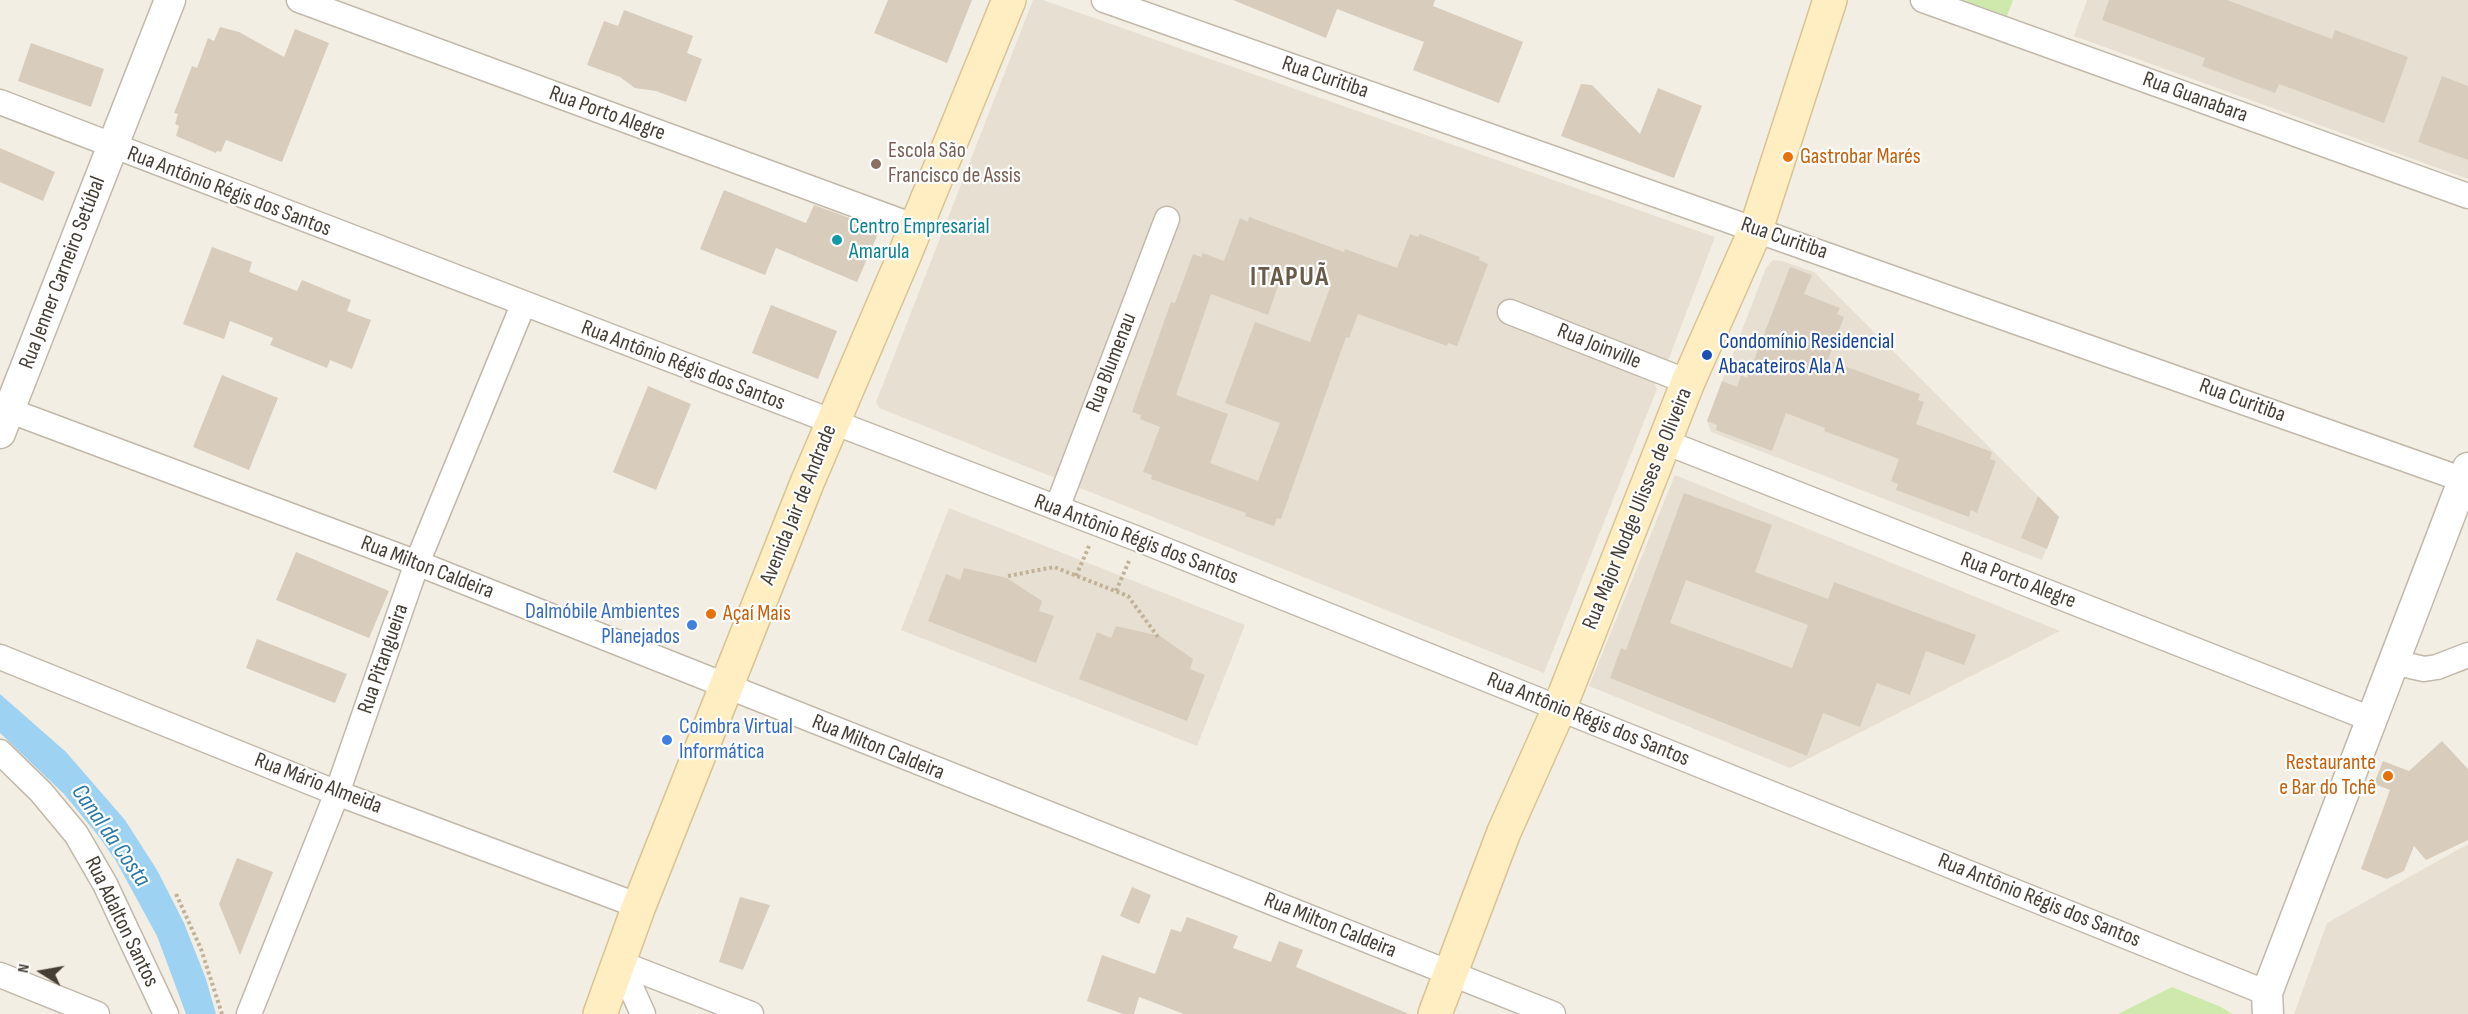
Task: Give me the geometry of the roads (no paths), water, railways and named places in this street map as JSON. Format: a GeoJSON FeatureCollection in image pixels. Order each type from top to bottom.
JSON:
{"type":"FeatureCollection","features":[{"type":"Feature","properties":{"kind":"main road","name":"Avenida Jair de Andrade"},"geometry":{"type":"LineString","coordinates":[[600,1014],[639,906],[832,424],[1009,0]]}},
{"type":"Feature","properties":{"kind":"main road","name":"Rua Major Nodge Ulisses de Oliveira"},"geometry":{"type":"LineString","coordinates":[[1435,1014],[1504,832],[1559,709],[1688,382],[1756,229],[1830,0]]}},
{"type":"Feature","properties":{"kind":"street","name":"Rua Jenner Carneiro Setúbal"},"geometry":{"type":"LineString","coordinates":[[3,417],[170,0]]}},
{"type":"Feature","properties":{"kind":"street","name":"Rua Porto Alegre"},"geometry":{"type":"LineString","coordinates":[[298,0],[916,227]]}},
{"type":"Feature","properties":{"kind":"street","name":"Rua Curitiba"},"geometry":{"type":"LineString","coordinates":[[1104,0],[1756,229],[2466,474]]}},
{"type":"Feature","properties":{"kind":"street","name":"Rua Guanabara"},"geometry":{"type":"LineString","coordinates":[[1923,0],[2468,196]]}},
{"type":"Feature","properties":{"kind":"street","name":"Rua Antônio Régis dos Santos"},"geometry":{"type":"LineString","coordinates":[[0,102],[832,424],[1098,524],[2268,996]]}},
{"type":"Feature","properties":{"kind":"street","name":"Rua Blumenau"},"geometry":{"type":"LineString","coordinates":[[1057,508],[1167,219]]}},
{"type":"Feature","properties":{"kind":"street","name":"Rua Pitangueira"},"geometry":{"type":"LineString","coordinates":[[249,1014],[337,793],[417,563],[523,305]]}},
{"type":"Feature","properties":{"kind":"street","name":"Rua Joinville"},"geometry":{"type":"LineString","coordinates":[[1510,312],[1688,382]]}},
{"type":"Feature","properties":{"kind":"street","name":"Rua Milton Caldeira"},"geometry":{"type":"LineString","coordinates":[[3,417],[417,563],[1553,1014]]}},
{"type":"Feature","properties":{"kind":"street","name":"Rua Porto Alegre"},"geometry":{"type":"LineString","coordinates":[[1665,442],[2371,719]]}},
{"type":"Feature","properties":{"kind":"street"},"geometry":{"type":"LineString","coordinates":[[2268,996],[2371,719],[2466,474]]}},
{"type":"Feature","properties":{"kind":"street"},"geometry":{"type":"LineString","coordinates":[[2393,662],[2410,667],[2431,668],[2468,655]]}},
{"type":"Feature","properties":{"kind":"street","name":"Rua Mário Almeida"},"geometry":{"type":"LineString","coordinates":[[0,657],[337,793],[639,906]]}},
{"type":"Feature","properties":{"kind":"street","name":"Rua Adalton Santos"},"geometry":{"type":"LineString","coordinates":[[0,752],[41,792],[76,834],[105,884],[166,1014]]}},
{"type":"Feature","properties":{"kind":"street"},"geometry":{"type":"LineString","coordinates":[[620,963],[643,1014]]}},
{"type":"Feature","properties":{"kind":"street"},"geometry":{"type":"LineString","coordinates":[[620,963],[751,1014]]}},
{"type":"Feature","properties":{"kind":"street"},"geometry":{"type":"LineString","coordinates":[[0,975],[97,1014]]}},
{"type":"Feature","properties":{"kind":"water","name":"Canal da Costa"},"geometry":{"type":"Polygon","coordinates":[[[0,694],[66,752],[125,820],[157,870],[184,923],[206,979],[216,1014],[186,1014],[157,936],[116,861],[64,794],[0,733],[0,694]]]}},
{"type":"Feature","properties":{"kind":"place","name":"Gastrobar Marés"},"geometry":{"type":"Point","coordinates":[1788,157]}},
{"type":"Feature","properties":{"kind":"place","name":"Escola São Francisco de Assis"},"geometry":{"type":"Point","coordinates":[876,164]}},
{"type":"Feature","properties":{"kind":"place","name":"Centro Empresarial Amarula"},"geometry":{"type":"Point","coordinates":[837,240]}},
{"type":"Feature","properties":{"kind":"place","name":"Condomínio Residencial Abacateiros Ala A"},"geometry":{"type":"Point","coordinates":[1707,355]}},
{"type":"Feature","properties":{"kind":"place","name":"Açaí Mais"},"geometry":{"type":"Point","coordinates":[711,614]}},
{"type":"Feature","properties":{"kind":"place","name":"Dalmóbile Ambientes Planejados"},"geometry":{"type":"Point","coordinates":[692,625]}},
{"type":"Feature","properties":{"kind":"place","name":"Coimbra Virtual Informática"},"geometry":{"type":"Point","coordinates":[667,740]}},
{"type":"Feature","properties":{"kind":"place","name":"Restaurante e Bar do Tchê"},"geometry":{"type":"Point","coordinates":[2388,776]}},
{"type":"Feature","properties":{"kind":"district","name":"ITAPUÃ"},"geometry":{"type":"Point","coordinates":[1290,278]}}]}
